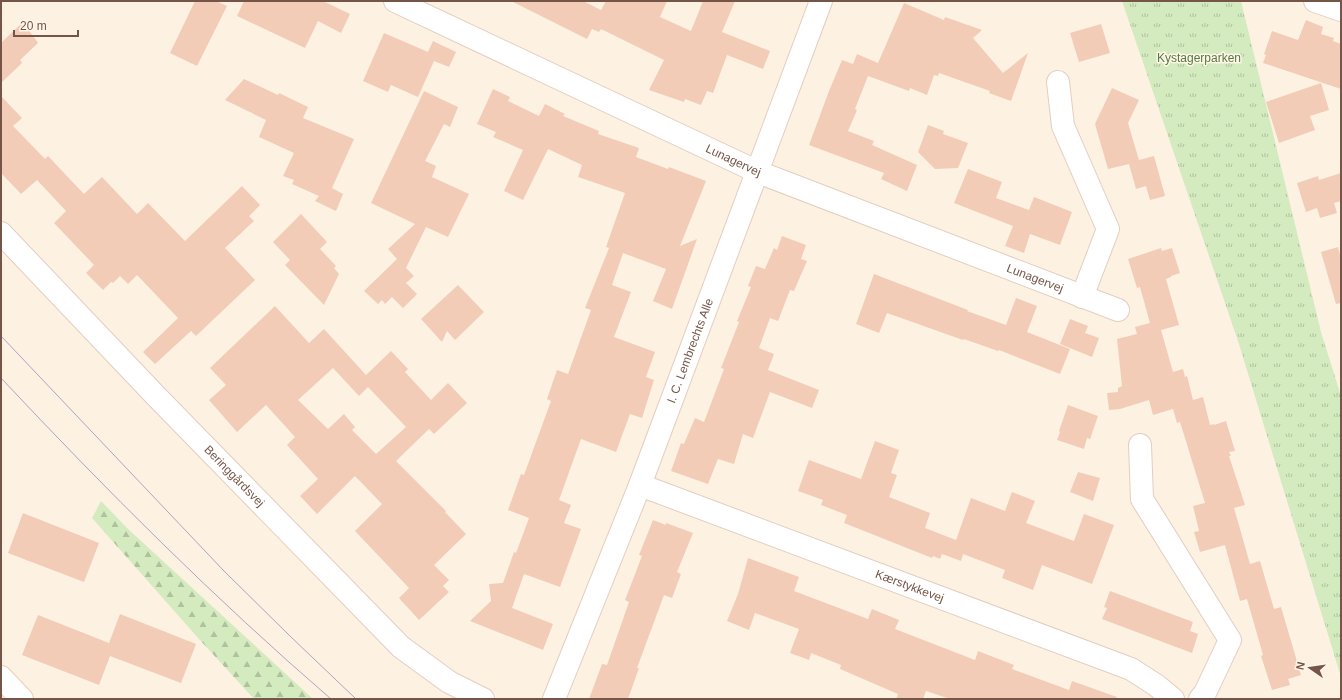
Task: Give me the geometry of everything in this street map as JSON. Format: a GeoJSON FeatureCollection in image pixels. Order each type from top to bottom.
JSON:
{"type":"FeatureCollection","features":[{"type":"Feature","properties":{"kind":"street","name":"Lunagervej"},"geometry":{"type":"LineString","coordinates":[[395,1],[758,172],[1118,310]]}},
{"type":"Feature","properties":{"kind":"street","name":"I. C. Lembrechts Alle"},"geometry":{"type":"LineString","coordinates":[[554,699],[640,485],[821,1]]}},
{"type":"Feature","properties":{"kind":"street"},"geometry":{"type":"LineString","coordinates":[[1315,1],[1341,10]]}},
{"type":"Feature","properties":{"kind":"street"},"geometry":{"type":"LineString","coordinates":[[1058,82],[1063,126],[1108,229],[1082,297]]}},
{"type":"Feature","properties":{"kind":"street","name":"Beringgårdsvej"},"geometry":{"type":"LineString","coordinates":[[1,233],[161,402],[401,646],[449,682],[483,699]]}},
{"type":"Feature","properties":{"kind":"street"},"geometry":{"type":"LineString","coordinates":[[1140,445],[1142,499],[1230,640],[1205,693],[1200,699]]}},
{"type":"Feature","properties":{"kind":"street","name":"Kærstykkevej"},"geometry":{"type":"LineString","coordinates":[[640,485],[1131,669],[1156,685],[1173,699]]}},
{"type":"Feature","properties":{"kind":"street"},"geometry":{"type":"LineString","coordinates":[[1,677],[22,699]]}},
{"type":"Feature","properties":{"kind":"green space","name":"Kystagerparken"},"geometry":{"type":"Polygon","coordinates":[[[1122,1],[1241,1],[1321,332],[1341,396],[1341,677],[1238,341],[1122,1]]]}},
{"type":"Feature","properties":{"kind":"green space"},"geometry":{"type":"Polygon","coordinates":[[[101,501],[128,529],[313,699],[254,699],[92,518],[101,501]]]}},
{"type":"Feature","properties":{"kind":"building"},"geometry":{"type":"Polygon","coordinates":[[[195,1],[216,1],[227,6],[197,66],[170,53],[195,1]]]}},
{"type":"Feature","properties":{"kind":"building"},"geometry":{"type":"Polygon","coordinates":[[[244,1],[323,1],[350,14],[341,33],[318,21],[305,48],[237,16],[244,1]]]}},
{"type":"Feature","properties":{"kind":"building"},"geometry":{"type":"Polygon","coordinates":[[[511,1],[583,1],[601,10],[606,1],[667,1],[660,17],[691,31],[703,1],[735,1],[722,32],[770,51],[763,69],[727,55],[713,93],[707,91],[701,105],[685,99],[684,102],[649,90],[664,60],[601,29],[599,32],[592,29],[587,39],[511,1]]]}},
{"type":"Feature","properties":{"kind":"building"},"geometry":{"type":"Polygon","coordinates":[[[904,3],[944,20],[945,17],[982,30],[973,38],[1003,73],[1028,53],[1011,101],[989,93],[990,91],[939,73],[938,76],[934,75],[927,95],[910,88],[909,91],[868,76],[855,109],[857,110],[848,131],[874,141],[872,145],[917,165],[907,191],[881,179],[884,173],[809,145],[842,60],[853,64],[857,54],[878,63],[904,3]]]}},
{"type":"Feature","properties":{"kind":"building"},"geometry":{"type":"Polygon","coordinates":[[[1306,20],[1323,27],[1321,34],[1334,38],[1333,41],[1341,44],[1341,89],[1263,63],[1266,55],[1264,54],[1272,31],[1298,40],[1306,20]]]}},
{"type":"Feature","properties":{"kind":"building"},"geometry":{"type":"Polygon","coordinates":[[[23,22],[38,43],[20,60],[22,63],[1,83],[1,41],[2,42],[23,22]]]}},
{"type":"Feature","properties":{"kind":"building"},"geometry":{"type":"Polygon","coordinates":[[[1101,24],[1110,53],[1079,62],[1070,33],[1101,24]]]}},
{"type":"Feature","properties":{"kind":"building"},"geometry":{"type":"Polygon","coordinates":[[[384,33],[428,52],[433,41],[456,52],[449,67],[434,61],[418,97],[391,85],[388,92],[363,81],[384,33]]]}},
{"type":"Feature","properties":{"kind":"building"},"geometry":{"type":"Polygon","coordinates":[[[244,79],[278,95],[279,93],[308,107],[303,118],[354,139],[332,188],[343,194],[336,211],[315,201],[319,196],[292,184],[294,180],[283,176],[294,153],[259,137],[266,120],[225,100],[244,79]]]}},
{"type":"Feature","properties":{"kind":"building"},"geometry":{"type":"Polygon","coordinates":[[[1321,83],[1329,110],[1310,116],[1315,130],[1279,143],[1266,102],[1321,83]]]}},
{"type":"Feature","properties":{"kind":"building"},"geometry":{"type":"Polygon","coordinates":[[[1112,88],[1139,100],[1128,123],[1139,160],[1154,156],[1165,196],[1150,200],[1146,186],[1136,189],[1129,164],[1108,169],[1095,124],[1112,88]]]}},
{"type":"Feature","properties":{"kind":"building"},"geometry":{"type":"Polygon","coordinates":[[[493,89],[510,97],[508,101],[539,116],[545,104],[565,114],[563,116],[599,131],[598,134],[639,148],[636,157],[668,169],[669,167],[706,181],[680,246],[697,239],[672,309],[653,301],[666,269],[623,253],[612,285],[631,292],[614,337],[655,352],[646,377],[654,380],[642,418],[630,414],[616,452],[581,439],[559,500],[571,505],[564,523],[581,529],[560,587],[524,574],[512,608],[553,624],[543,650],[470,621],[491,601],[489,584],[503,583],[514,552],[516,553],[529,518],[508,510],[521,474],[524,475],[551,401],[547,399],[557,370],[568,374],[591,310],[585,308],[609,248],[606,247],[625,193],[578,177],[582,165],[548,149],[523,200],[504,191],[523,150],[493,137],[496,132],[477,124],[493,89]]]}},
{"type":"Feature","properties":{"kind":"building"},"geometry":{"type":"Polygon","coordinates":[[[424,91],[458,107],[450,127],[444,124],[425,161],[436,166],[432,177],[469,194],[448,237],[426,227],[406,268],[414,276],[406,283],[417,294],[403,308],[392,297],[385,304],[382,300],[378,304],[364,291],[397,259],[388,249],[415,224],[371,203],[424,91]]]}},
{"type":"Feature","properties":{"kind":"building"},"geometry":{"type":"Polygon","coordinates":[[[1,96],[22,118],[13,126],[45,159],[48,156],[84,194],[102,177],[137,214],[148,203],[185,241],[242,186],[260,205],[249,216],[254,221],[225,248],[255,280],[196,336],[191,331],[155,364],[143,352],[178,318],[137,275],[128,284],[120,276],[103,290],[86,273],[94,265],[54,223],[66,211],[37,180],[21,194],[1,173],[1,96]]]}},
{"type":"Feature","properties":{"kind":"building"},"geometry":{"type":"Polygon","coordinates":[[[928,125],[944,131],[943,134],[968,143],[958,168],[935,169],[918,152],[928,125]]]}},
{"type":"Feature","properties":{"kind":"building"},"geometry":{"type":"Polygon","coordinates":[[[968,169],[1002,182],[996,198],[1029,210],[1034,197],[1072,212],[1060,245],[1030,234],[1024,253],[1005,246],[1013,226],[954,203],[968,169]]]}},
{"type":"Feature","properties":{"kind":"building"},"geometry":{"type":"Polygon","coordinates":[[[1341,173],[1341,201],[1334,203],[1337,213],[1320,218],[1317,208],[1306,212],[1297,183],[1318,176],[1319,180],[1341,173]]]}},
{"type":"Feature","properties":{"kind":"building"},"geometry":{"type":"Polygon","coordinates":[[[301,214],[327,242],[320,249],[336,266],[334,268],[339,274],[324,305],[285,265],[290,260],[273,242],[301,214]]]}},
{"type":"Feature","properties":{"kind":"building"},"geometry":{"type":"Polygon","coordinates":[[[782,236],[806,245],[801,259],[807,261],[794,291],[790,290],[778,321],[770,318],[759,348],[774,354],[768,370],[819,390],[812,408],[770,392],[753,438],[743,434],[734,464],[718,459],[708,484],[671,471],[681,443],[684,444],[695,418],[704,422],[724,369],[721,368],[739,322],[737,321],[751,287],[748,286],[756,266],[765,269],[774,248],[777,250],[782,236]]]}},
{"type":"Feature","properties":{"kind":"building"},"geometry":{"type":"Polygon","coordinates":[[[1338,247],[1341,259],[1341,303],[1336,304],[1321,252],[1338,247]]]}},
{"type":"Feature","properties":{"kind":"building"},"geometry":{"type":"Polygon","coordinates":[[[1161,248],[1162,251],[1172,248],[1180,273],[1166,279],[1179,325],[1161,330],[1173,372],[1183,369],[1185,377],[1187,376],[1193,400],[1203,397],[1210,425],[1226,421],[1235,451],[1229,452],[1231,456],[1229,456],[1245,505],[1234,508],[1250,564],[1260,561],[1274,609],[1281,607],[1301,675],[1288,679],[1290,685],[1272,690],[1261,656],[1263,655],[1247,599],[1240,601],[1225,545],[1200,552],[1194,532],[1199,531],[1193,506],[1205,503],[1180,422],[1177,423],[1173,409],[1153,415],[1149,400],[1120,409],[1109,410],[1107,393],[1118,392],[1118,388],[1122,386],[1117,339],[1137,334],[1135,327],[1150,323],[1140,287],[1137,288],[1128,259],[1161,248]]]}},
{"type":"Feature","properties":{"kind":"building"},"geometry":{"type":"Polygon","coordinates":[[[874,274],[1006,325],[1016,298],[1037,306],[1027,332],[1070,349],[1060,374],[999,350],[998,351],[964,339],[963,340],[887,313],[879,333],[856,324],[874,274]]]}},
{"type":"Feature","properties":{"kind":"building"},"geometry":{"type":"Polygon","coordinates":[[[458,285],[484,312],[455,340],[447,331],[442,342],[421,319],[458,285]]]}},
{"type":"Feature","properties":{"kind":"building"},"geometry":{"type":"Polygon","coordinates":[[[275,306],[309,343],[324,329],[366,375],[391,351],[408,369],[405,372],[431,400],[448,383],[467,403],[434,434],[429,429],[396,461],[446,511],[445,512],[466,534],[434,565],[449,580],[443,586],[449,592],[419,620],[399,598],[409,588],[355,531],[382,504],[355,476],[317,514],[300,496],[318,479],[287,445],[295,437],[266,405],[237,432],[209,400],[226,385],[210,368],[275,306]],[[333,368],[298,400],[328,429],[344,414],[355,427],[352,430],[376,454],[406,427],[368,387],[359,396],[333,368]]]}},
{"type":"Feature","properties":{"kind":"building"},"geometry":{"type":"Polygon","coordinates":[[[1070,319],[1088,326],[1085,333],[1099,338],[1092,357],[1060,344],[1070,319]]]}},
{"type":"Feature","properties":{"kind":"building"},"geometry":{"type":"Polygon","coordinates":[[[1068,405],[1098,416],[1090,439],[1087,438],[1084,449],[1057,440],[1068,405]]]}},
{"type":"Feature","properties":{"kind":"building"},"geometry":{"type":"Polygon","coordinates":[[[875,441],[899,450],[891,473],[897,475],[889,497],[930,513],[925,528],[956,540],[971,498],[1005,511],[1012,492],[1035,501],[1026,523],[1074,541],[1084,514],[1114,525],[1092,584],[1042,565],[1033,590],[1002,578],[1005,570],[963,554],[961,561],[942,554],[940,559],[933,556],[932,558],[844,523],[847,515],[821,505],[823,500],[798,491],[809,460],[861,479],[875,441]]]}},
{"type":"Feature","properties":{"kind":"building"},"geometry":{"type":"Polygon","coordinates":[[[1078,472],[1100,478],[1093,501],[1070,492],[1078,472]]]}},
{"type":"Feature","properties":{"kind":"building"},"geometry":{"type":"Polygon","coordinates":[[[23,513],[99,543],[84,582],[8,553],[23,513]]]}},
{"type":"Feature","properties":{"kind":"building"},"geometry":{"type":"Polygon","coordinates":[[[653,520],[693,533],[677,572],[681,574],[672,598],[664,595],[637,668],[639,668],[628,699],[589,699],[602,664],[607,665],[629,602],[625,600],[642,556],[639,555],[653,520]]]}},
{"type":"Feature","properties":{"kind":"building"},"geometry":{"type":"Polygon","coordinates":[[[748,558],[799,577],[794,591],[868,619],[872,609],[899,620],[895,629],[975,660],[978,651],[1014,665],[1012,669],[1069,690],[1072,681],[1117,697],[1117,699],[950,699],[926,691],[923,699],[896,699],[898,694],[840,669],[841,665],[811,653],[809,660],[790,653],[799,629],[755,613],[749,630],[727,621],[738,594],[748,558]]]}},
{"type":"Feature","properties":{"kind":"building"},"geometry":{"type":"Polygon","coordinates":[[[1110,591],[1193,622],[1190,631],[1198,634],[1192,653],[1102,619],[1107,608],[1104,607],[1110,591]]]}},
{"type":"Feature","properties":{"kind":"building"},"geometry":{"type":"Polygon","coordinates":[[[120,614],[196,644],[181,683],[110,656],[99,685],[22,655],[38,615],[109,643],[120,614]]]}},
{"type":"Feature","properties":{"kind":"tram line"},"geometry":{"type":"LineString","coordinates":[[1,336],[224,571],[356,699]]}},
{"type":"Feature","properties":{"kind":"tram line"},"geometry":{"type":"LineString","coordinates":[[1,378],[121,502],[203,583],[331,699]]}}]}
